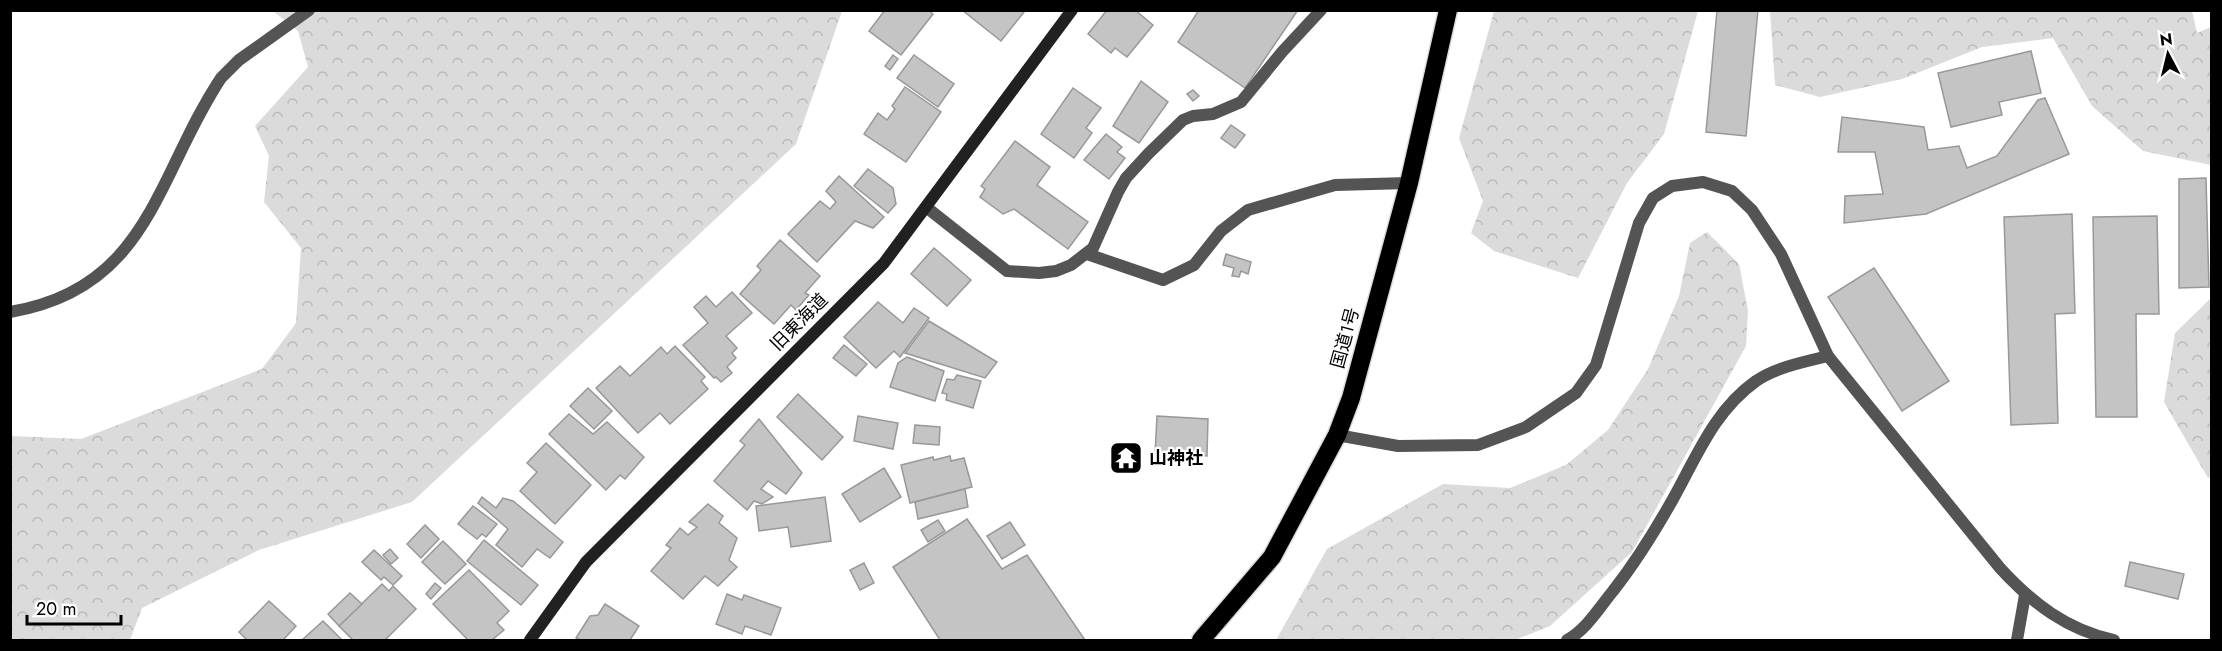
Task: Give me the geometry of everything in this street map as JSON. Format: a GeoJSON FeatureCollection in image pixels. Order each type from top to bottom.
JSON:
{"type":"FeatureCollection","features":[{"type":"Feature","properties":{"kind":"highway","name":"国道1号"},"geometry":{"type":"LineString","coordinates":[[1201,640],[1272,556],[1337,435],[1351,398],[1409,183],[1448,10]]}},
{"type":"Feature","properties":{"kind":"street"},"geometry":{"type":"LineString","coordinates":[[10,312],[46,305],[76,290],[114,263],[149,217],[221,78],[239,60],[309,10]]}},
{"type":"Feature","properties":{"kind":"street","name":"旧東海道"},"geometry":{"type":"LineString","coordinates":[[530,640],[586,562],[884,263],[1072,10]]}},
{"type":"Feature","properties":{"kind":"street"},"geometry":{"type":"LineString","coordinates":[[926,207],[1007,271],[1021,274],[1056,271],[1087,254],[1101,234],[1126,178],[1148,154],[1183,120],[1193,116],[1213,114],[1241,102],[1282,52],[1321,10]]}},
{"type":"Feature","properties":{"kind":"street"},"geometry":{"type":"LineString","coordinates":[[1337,435],[1398,446],[1478,445],[1526,427],[1576,393],[1596,364],[1639,223],[1653,198],[1672,186],[1703,182],[1732,191],[1752,210],[1781,254],[1828,356],[2000,568],[2025,595],[2051,615],[2114,640]]}},
{"type":"Feature","properties":{"kind":"street"},"geometry":{"type":"LineString","coordinates":[[1087,254],[1163,280],[1194,265],[1221,231],[1248,210],[1335,184],[1409,183]]}},
{"type":"Feature","properties":{"kind":"street"},"geometry":{"type":"LineString","coordinates":[[1566,640],[1588,623],[1625,576],[1672,501],[1712,426],[1730,403],[1767,376],[1786,367],[1828,356]]}},
{"type":"Feature","properties":{"kind":"street"},"geometry":{"type":"LineString","coordinates":[[2017,640],[2025,595]]}},
{"type":"Feature","properties":{"kind":"green space"},"geometry":{"type":"Polygon","coordinates":[[[273,11],[842,11],[796,144],[412,502],[259,550],[142,608],[130,640],[11,640],[10,436],[81,439],[262,369],[296,323],[301,248],[264,202],[269,156],[255,126],[308,67],[298,31],[273,11]]]}},
{"type":"Feature","properties":{"kind":"green space"},"geometry":{"type":"Polygon","coordinates":[[[1494,11],[1698,11],[1664,134],[1627,183],[1578,278],[1494,251],[1471,233],[1483,201],[1459,138],[1494,11]]]}},
{"type":"Feature","properties":{"kind":"green space"},"geometry":{"type":"Polygon","coordinates":[[[1770,11],[2192,11],[2197,33],[2211,27],[2211,165],[2143,151],[2092,106],[2053,38],[1982,47],[1902,79],[1820,97],[1775,85],[1770,11]]]}},
{"type":"Feature","properties":{"kind":"green space"},"geometry":{"type":"Polygon","coordinates":[[[1707,232],[1739,264],[1748,311],[1746,346],[1632,552],[1550,626],[1515,640],[1276,640],[1327,549],[1443,484],[1510,488],[1566,465],[1608,430],[1648,369],[1679,296],[1690,243],[1707,232]]]}},
{"type":"Feature","properties":{"kind":"green space"},"geometry":{"type":"Polygon","coordinates":[[[2211,298],[2212,476],[2208,478],[2164,402],[2175,333],[2211,298]]]}},
{"type":"Feature","properties":{"kind":"building"},"geometry":{"type":"Polygon","coordinates":[[[885,10],[928,10],[933,14],[901,55],[869,31],[885,10]]]}},
{"type":"Feature","properties":{"kind":"building"},"geometry":{"type":"Polygon","coordinates":[[[962,10],[1022,10],[1024,12],[1001,41],[962,10]]]}},
{"type":"Feature","properties":{"kind":"building"},"geometry":{"type":"Polygon","coordinates":[[[1107,10],[1135,10],[1153,25],[1127,57],[1115,48],[1111,53],[1088,34],[1107,10]]]}},
{"type":"Feature","properties":{"kind":"building"},"geometry":{"type":"Polygon","coordinates":[[[1199,10],[1298,10],[1245,88],[1178,42],[1199,10]]]}},
{"type":"Feature","properties":{"kind":"building"},"geometry":{"type":"Polygon","coordinates":[[[1717,10],[1758,10],[1746,136],[1706,132],[1717,10]]]}},
{"type":"Feature","properties":{"kind":"building"},"geometry":{"type":"Polygon","coordinates":[[[2031,51],[2041,93],[1999,102],[2002,115],[1951,127],[1938,73],[2031,51]]]}},
{"type":"Feature","properties":{"kind":"building"},"geometry":{"type":"Polygon","coordinates":[[[893,55],[898,59],[890,70],[885,66],[893,55]]]}},
{"type":"Feature","properties":{"kind":"building"},"geometry":{"type":"Polygon","coordinates":[[[914,55],[954,84],[938,107],[897,78],[914,55]]]}},
{"type":"Feature","properties":{"kind":"building"},"geometry":{"type":"Polygon","coordinates":[[[1141,81],[1168,102],[1139,143],[1113,126],[1141,81]]]}},
{"type":"Feature","properties":{"kind":"building"},"geometry":{"type":"Polygon","coordinates":[[[905,87],[941,112],[906,162],[864,134],[878,113],[887,120],[895,109],[892,106],[905,87]]]}},
{"type":"Feature","properties":{"kind":"building"},"geometry":{"type":"Polygon","coordinates":[[[1073,88],[1101,108],[1086,128],[1092,133],[1074,158],[1041,134],[1073,88]]]}},
{"type":"Feature","properties":{"kind":"building"},"geometry":{"type":"Polygon","coordinates":[[[1193,90],[1199,96],[1193,101],[1187,94],[1193,90]]]}},
{"type":"Feature","properties":{"kind":"building"},"geometry":{"type":"Polygon","coordinates":[[[2045,98],[2069,154],[1926,214],[1844,223],[1845,196],[1883,194],[1875,152],[1838,152],[1842,117],[1924,127],[1928,150],[1959,146],[1967,168],[1997,156],[2038,100],[2045,98]]]}},
{"type":"Feature","properties":{"kind":"building"},"geometry":{"type":"Polygon","coordinates":[[[1231,125],[1245,135],[1235,148],[1221,138],[1231,125]]]}},
{"type":"Feature","properties":{"kind":"building"},"geometry":{"type":"Polygon","coordinates":[[[1106,134],[1122,147],[1117,152],[1125,158],[1109,179],[1084,160],[1106,134]]]}},
{"type":"Feature","properties":{"kind":"building"},"geometry":{"type":"Polygon","coordinates":[[[1015,141],[1050,167],[1037,185],[1088,222],[1068,249],[1014,209],[1003,214],[980,197],[985,189],[981,186],[1015,141]]]}},
{"type":"Feature","properties":{"kind":"building"},"geometry":{"type":"Polygon","coordinates":[[[868,169],[893,188],[896,204],[888,213],[854,186],[868,169]]]}},
{"type":"Feature","properties":{"kind":"building"},"geometry":{"type":"Polygon","coordinates":[[[839,176],[884,217],[873,228],[855,221],[817,262],[788,234],[820,201],[830,209],[836,202],[826,191],[839,176]]]}},
{"type":"Feature","properties":{"kind":"building"},"geometry":{"type":"Polygon","coordinates":[[[2206,178],[2209,287],[2179,288],[2179,179],[2206,178]]]}},
{"type":"Feature","properties":{"kind":"building"},"geometry":{"type":"Polygon","coordinates":[[[2072,214],[2075,313],[2055,314],[2058,423],[2011,425],[2004,217],[2072,214]]]}},
{"type":"Feature","properties":{"kind":"building"},"geometry":{"type":"Polygon","coordinates":[[[2157,216],[2159,314],[2136,314],[2137,417],[2096,417],[2093,217],[2157,216]]]}},
{"type":"Feature","properties":{"kind":"building"},"geometry":{"type":"Polygon","coordinates":[[[780,240],[820,276],[805,293],[809,295],[796,310],[791,305],[774,324],[740,294],[761,270],[757,266],[780,240]]]}},
{"type":"Feature","properties":{"kind":"building"},"geometry":{"type":"Polygon","coordinates":[[[934,248],[971,280],[947,306],[911,274],[934,248]]]}},
{"type":"Feature","properties":{"kind":"building"},"geometry":{"type":"Polygon","coordinates":[[[1226,254],[1251,262],[1248,274],[1241,271],[1239,277],[1232,276],[1234,268],[1223,265],[1226,254]]]}},
{"type":"Feature","properties":{"kind":"building"},"geometry":{"type":"Polygon","coordinates":[[[1874,268],[1949,381],[1902,411],[1828,297],[1874,268]]]}},
{"type":"Feature","properties":{"kind":"building"},"geometry":{"type":"Polygon","coordinates":[[[732,292],[752,313],[726,336],[737,348],[732,353],[736,358],[727,367],[732,373],[721,382],[716,377],[714,378],[683,345],[708,323],[694,307],[706,296],[716,307],[732,292]]]}},
{"type":"Feature","properties":{"kind":"building"},"geometry":{"type":"Polygon","coordinates":[[[878,302],[903,323],[914,308],[929,318],[900,357],[894,351],[876,368],[844,337],[878,302]]]}},
{"type":"Feature","properties":{"kind":"building"},"geometry":{"type":"Polygon","coordinates":[[[929,321],[997,362],[985,378],[905,353],[929,321]]]}},
{"type":"Feature","properties":{"kind":"building"},"geometry":{"type":"Polygon","coordinates":[[[844,345],[867,364],[856,376],[833,358],[844,345]]]}},
{"type":"Feature","properties":{"kind":"building"},"geometry":{"type":"Polygon","coordinates":[[[675,346],[705,377],[701,381],[708,389],[670,424],[660,413],[638,433],[596,388],[620,366],[630,376],[661,347],[667,354],[675,346]]]}},
{"type":"Feature","properties":{"kind":"building"},"geometry":{"type":"Polygon","coordinates":[[[907,357],[944,371],[935,401],[890,387],[898,363],[907,357]]]}},
{"type":"Feature","properties":{"kind":"building"},"geometry":{"type":"Polygon","coordinates":[[[957,375],[981,381],[973,408],[946,400],[947,394],[942,393],[947,379],[954,380],[957,375]]]}},
{"type":"Feature","properties":{"kind":"building"},"geometry":{"type":"Polygon","coordinates":[[[588,388],[612,411],[594,429],[570,406],[588,388]]]}},
{"type":"Feature","properties":{"kind":"building"},"geometry":{"type":"Polygon","coordinates":[[[798,394],[843,437],[822,460],[777,417],[798,394]]]}},
{"type":"Feature","properties":{"kind":"building"},"geometry":{"type":"Polygon","coordinates":[[[569,414],[593,434],[607,422],[644,457],[625,479],[620,475],[606,490],[549,434],[569,414]]]}},
{"type":"Feature","properties":{"kind":"building"},"geometry":{"type":"Polygon","coordinates":[[[858,416],[898,423],[893,449],[854,441],[858,416]]]}},
{"type":"Feature","properties":{"kind":"building"},"geometry":{"type":"Polygon","coordinates":[[[1157,416],[1208,419],[1207,456],[1155,454],[1157,416]]]}},
{"type":"Feature","properties":{"kind":"building"},"geometry":{"type":"Polygon","coordinates":[[[759,419],[802,473],[786,494],[768,481],[761,489],[773,497],[762,504],[754,501],[747,510],[714,481],[745,445],[740,441],[759,419]]]}},
{"type":"Feature","properties":{"kind":"building"},"geometry":{"type":"Polygon","coordinates":[[[915,425],[940,427],[939,445],[913,443],[915,425]]]}},
{"type":"Feature","properties":{"kind":"building"},"geometry":{"type":"Polygon","coordinates":[[[546,443],[591,485],[555,524],[520,491],[537,472],[527,463],[546,443]]]}},
{"type":"Feature","properties":{"kind":"building"},"geometry":{"type":"Polygon","coordinates":[[[950,456],[951,461],[964,458],[972,487],[910,503],[901,465],[933,457],[934,460],[950,456]]]}},
{"type":"Feature","properties":{"kind":"building"},"geometry":{"type":"Polygon","coordinates":[[[884,468],[901,497],[860,522],[842,494],[884,468]]]}},
{"type":"Feature","properties":{"kind":"building"},"geometry":{"type":"Polygon","coordinates":[[[965,489],[968,507],[918,519],[915,502],[965,489]]]}},
{"type":"Feature","properties":{"kind":"building"},"geometry":{"type":"Polygon","coordinates":[[[482,497],[496,508],[503,498],[513,501],[563,542],[550,558],[537,549],[522,567],[496,545],[508,529],[478,503],[482,497]]]}},
{"type":"Feature","properties":{"kind":"building"},"geometry":{"type":"Polygon","coordinates":[[[825,497],[831,541],[791,547],[788,527],[759,531],[756,506],[825,497]]]}},
{"type":"Feature","properties":{"kind":"building"},"geometry":{"type":"Polygon","coordinates":[[[708,504],[723,516],[719,523],[737,538],[729,560],[737,567],[718,586],[705,576],[683,599],[651,571],[671,548],[666,545],[680,528],[688,535],[697,527],[689,522],[708,504]]]}},
{"type":"Feature","properties":{"kind":"building"},"geometry":{"type":"Polygon","coordinates":[[[473,506],[497,524],[486,537],[482,534],[477,539],[458,524],[473,506]]]}},
{"type":"Feature","properties":{"kind":"building"},"geometry":{"type":"Polygon","coordinates":[[[967,519],[1002,569],[1027,555],[1085,640],[940,640],[893,567],[967,519]]]}},
{"type":"Feature","properties":{"kind":"building"},"geometry":{"type":"Polygon","coordinates":[[[938,520],[945,531],[928,542],[921,530],[938,520]]]}},
{"type":"Feature","properties":{"kind":"building"},"geometry":{"type":"Polygon","coordinates":[[[1010,522],[1025,545],[1002,559],[987,536],[1010,522]]]}},
{"type":"Feature","properties":{"kind":"building"},"geometry":{"type":"Polygon","coordinates":[[[425,525],[439,539],[421,558],[407,544],[425,525]]]}},
{"type":"Feature","properties":{"kind":"building"},"geometry":{"type":"Polygon","coordinates":[[[484,540],[538,585],[521,605],[467,561],[484,540]]]}},
{"type":"Feature","properties":{"kind":"building"},"geometry":{"type":"Polygon","coordinates":[[[443,541],[466,564],[445,584],[422,562],[443,541]]]}},
{"type":"Feature","properties":{"kind":"building"},"geometry":{"type":"Polygon","coordinates":[[[390,549],[398,558],[391,564],[383,555],[390,549]]]}},
{"type":"Feature","properties":{"kind":"building"},"geometry":{"type":"Polygon","coordinates":[[[374,550],[402,576],[393,585],[384,577],[381,580],[362,562],[374,550]]]}},
{"type":"Feature","properties":{"kind":"building"},"geometry":{"type":"Polygon","coordinates":[[[2130,562],[2184,574],[2178,599],[2125,586],[2130,562]]]}},
{"type":"Feature","properties":{"kind":"building"},"geometry":{"type":"Polygon","coordinates":[[[864,563],[874,583],[860,590],[850,570],[864,563]]]}},
{"type":"Feature","properties":{"kind":"building"},"geometry":{"type":"Polygon","coordinates":[[[469,570],[509,611],[497,623],[504,630],[492,640],[468,640],[433,604],[469,570]]]}},
{"type":"Feature","properties":{"kind":"building"},"geometry":{"type":"Polygon","coordinates":[[[435,583],[441,588],[431,599],[426,594],[435,583]]]}},
{"type":"Feature","properties":{"kind":"building"},"geometry":{"type":"Polygon","coordinates":[[[382,584],[389,591],[393,586],[416,609],[385,640],[353,640],[339,626],[382,584]]]}},
{"type":"Feature","properties":{"kind":"building"},"geometry":{"type":"Polygon","coordinates":[[[350,593],[362,604],[339,626],[328,614],[350,593]]]}},
{"type":"Feature","properties":{"kind":"building"},"geometry":{"type":"Polygon","coordinates":[[[727,594],[742,600],[744,595],[781,608],[771,635],[745,626],[742,634],[716,624],[727,594]]]}},
{"type":"Feature","properties":{"kind":"building"},"geometry":{"type":"Polygon","coordinates":[[[269,601],[296,626],[283,640],[247,640],[239,632],[269,601]]]}},
{"type":"Feature","properties":{"kind":"building"},"geometry":{"type":"Polygon","coordinates":[[[605,604],[639,626],[630,640],[581,640],[576,638],[590,616],[598,615],[605,604]]]}},
{"type":"Feature","properties":{"kind":"building"},"geometry":{"type":"Polygon","coordinates":[[[323,621],[342,640],[302,640],[323,621]]]}},
{"type":"Feature","properties":{"kind":"place","name":"山神社"},"geometry":{"type":"Point","coordinates":[1126,458]}}]}
